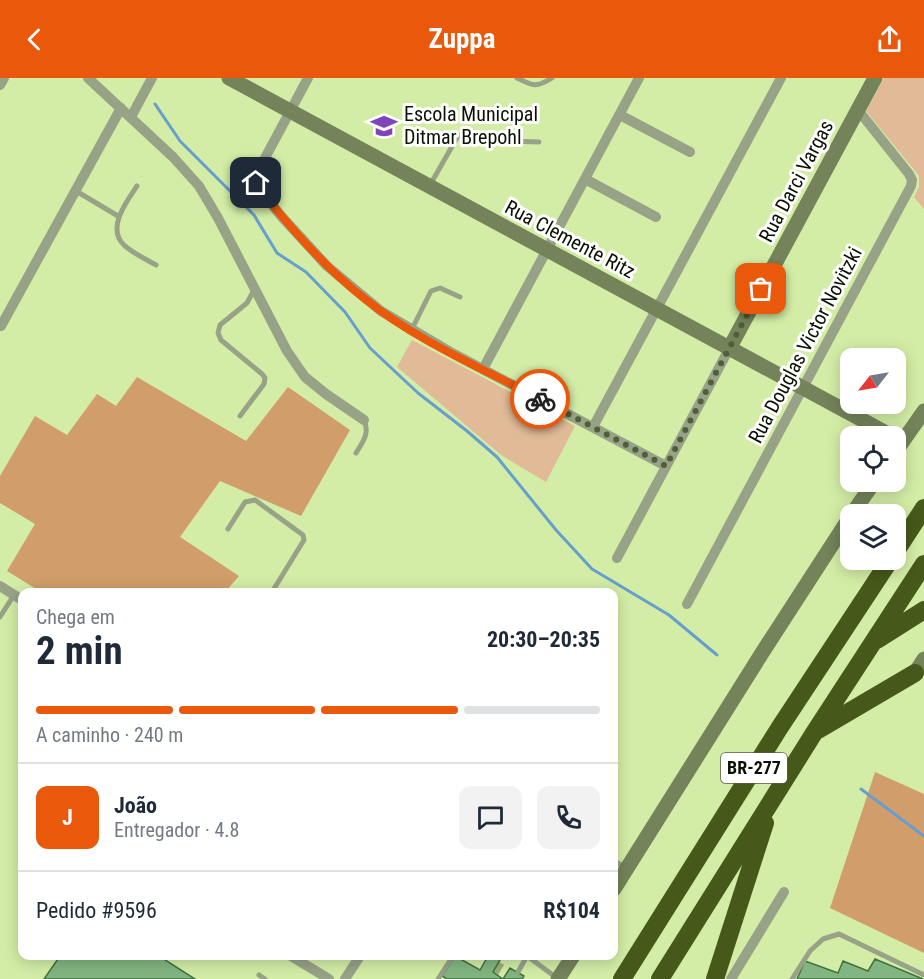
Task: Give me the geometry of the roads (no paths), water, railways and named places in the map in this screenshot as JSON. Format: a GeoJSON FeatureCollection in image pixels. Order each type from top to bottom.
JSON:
{"type":"FeatureCollection","features":[{"type":"Feature","properties":{"kind":"highway"},"geometry":{"type":"LineString","coordinates":[[906,536],[924,508]]}},
{"type":"Feature","properties":{"kind":"highway","name":"BR-277"},"geometry":{"type":"LineString","coordinates":[[660,979],[813,733],[924,564]]}},
{"type":"Feature","properties":{"kind":"highway","name":"BR-277"},"geometry":{"type":"LineString","coordinates":[[622,979],[780,727],[883,570]]}},
{"type":"Feature","properties":{"kind":"highway"},"geometry":{"type":"LineString","coordinates":[[871,644],[924,610]]}},
{"type":"Feature","properties":{"kind":"highway"},"geometry":{"type":"LineString","coordinates":[[813,733],[921,670]]}},
{"type":"Feature","properties":{"kind":"highway"},"geometry":{"type":"LineString","coordinates":[[715,979],[773,797]]}},
{"type":"Feature","properties":{"kind":"street"},"geometry":{"type":"LineString","coordinates":[[0,85],[4,78]]}},
{"type":"Feature","properties":{"kind":"street"},"geometry":{"type":"LineString","coordinates":[[88,78],[173,157],[199,186],[287,351],[305,377],[364,420]]}},
{"type":"Feature","properties":{"kind":"street"},"geometry":{"type":"LineString","coordinates":[[131,117],[152,78]]}},
{"type":"Feature","properties":{"kind":"street","name":"Rua Clemente Ritz"},"geometry":{"type":"LineString","coordinates":[[229,78],[868,426]]}},
{"type":"Feature","properties":{"kind":"street"},"geometry":{"type":"LineString","coordinates":[[308,78],[258,171],[256,183],[327,266],[364,299],[411,330],[666,466]]}},
{"type":"Feature","properties":{"kind":"street"},"geometry":{"type":"LineString","coordinates":[[483,369],[639,78]]}},
{"type":"Feature","properties":{"kind":"street"},"geometry":{"type":"LineString","coordinates":[[593,427],[781,78]]}},
{"type":"Feature","properties":{"kind":"street","name":"Rua Darci Vargas"},"geometry":{"type":"LineString","coordinates":[[616,558],[875,78]]}},
{"type":"Feature","properties":{"kind":"street"},"geometry":{"type":"LineString","coordinates":[[1,326],[122,108]]}},
{"type":"Feature","properties":{"kind":"street","name":"Rua Douglas Victor Novitzki"},"geometry":{"type":"LineString","coordinates":[[687,604],[912,183],[909,174],[858,110]]}},
{"type":"Feature","properties":{"kind":"street"},"geometry":{"type":"LineString","coordinates":[[620,114],[690,152]]}},
{"type":"Feature","properties":{"kind":"street"},"geometry":{"type":"LineString","coordinates":[[585,179],[656,217]]}},
{"type":"Feature","properties":{"kind":"street"},"geometry":{"type":"LineString","coordinates":[[906,431],[924,411]]}},
{"type":"Feature","properties":{"kind":"street"},"geometry":{"type":"LineString","coordinates":[[620,864],[840,533]]}},
{"type":"Feature","properties":{"kind":"street"},"geometry":{"type":"LineString","coordinates":[[0,586],[18,597]]}},
{"type":"Feature","properties":{"kind":"street"},"geometry":{"type":"LineString","coordinates":[[731,979],[784,892]]}},
{"type":"Feature","properties":{"kind":"street"},"geometry":{"type":"LineString","coordinates":[[298,960],[329,979]]}},
{"type":"Feature","properties":{"kind":"street"},"geometry":{"type":"LineString","coordinates":[[345,979],[357,960]]}},
{"type":"Feature","properties":{"kind":"street"},"geometry":{"type":"LineString","coordinates":[[558,979],[570,960]]}},
{"type":"Feature","properties":{"kind":"lane"},"geometry":{"type":"LineString","coordinates":[[517,78],[538,86],[552,78]]}},
{"type":"Feature","properties":{"kind":"lane"},"geometry":{"type":"LineString","coordinates":[[430,187],[458,136],[462,133],[467,131],[508,141],[539,142]]}},
{"type":"Feature","properties":{"kind":"lane"},"geometry":{"type":"LineString","coordinates":[[137,186],[118,216],[120,240],[124,245],[156,265]]}},
{"type":"Feature","properties":{"kind":"lane"},"geometry":{"type":"LineString","coordinates":[[76,191],[118,216]]}},
{"type":"Feature","properties":{"kind":"lane"},"geometry":{"type":"LineString","coordinates":[[411,330],[431,291],[440,288],[459,297]]}},
{"type":"Feature","properties":{"kind":"lane"},"geometry":{"type":"LineString","coordinates":[[240,416],[264,384],[265,378],[221,340],[218,333],[220,326],[248,303],[255,289]]}},
{"type":"Feature","properties":{"kind":"lane"},"geometry":{"type":"LineString","coordinates":[[356,453],[366,435],[364,420]]}},
{"type":"Feature","properties":{"kind":"lane"},"geometry":{"type":"LineString","coordinates":[[228,529],[245,502],[255,500],[303,535],[304,540],[274,588]]}},
{"type":"Feature","properties":{"kind":"lane"},"geometry":{"type":"LineString","coordinates":[[0,617],[18,597]]}},
{"type":"Feature","properties":{"kind":"lane"},"geometry":{"type":"LineString","coordinates":[[792,979],[810,951],[823,939],[839,934],[924,975]]}},
{"type":"Feature","properties":{"kind":"lane"},"geometry":{"type":"LineString","coordinates":[[438,979],[450,960]]}},
{"type":"Feature","properties":{"kind":"lane"},"geometry":{"type":"LineString","coordinates":[[518,972],[525,960]]}},
{"type":"Feature","properties":{"kind":"lane"},"geometry":{"type":"LineString","coordinates":[[532,960],[558,979]]}},
{"type":"Feature","properties":{"kind":"lane"},"geometry":{"type":"LineString","coordinates":[[259,975],[265,979]]}},
{"type":"Feature","properties":{"kind":"waterway"},"geometry":{"type":"LineString","coordinates":[[155,104],[180,141],[254,215],[277,253],[306,272],[345,312],[370,348],[418,393],[497,457],[556,530],[592,569],[669,615],[717,655]]}},
{"type":"Feature","properties":{"kind":"waterway"},"geometry":{"type":"LineString","coordinates":[[861,789],[924,836]]}},
{"type":"Feature","properties":{"kind":"place","name":"Escola Municipal Ditmar Brepohl"},"geometry":{"type":"Point","coordinates":[384,126]}}]}
